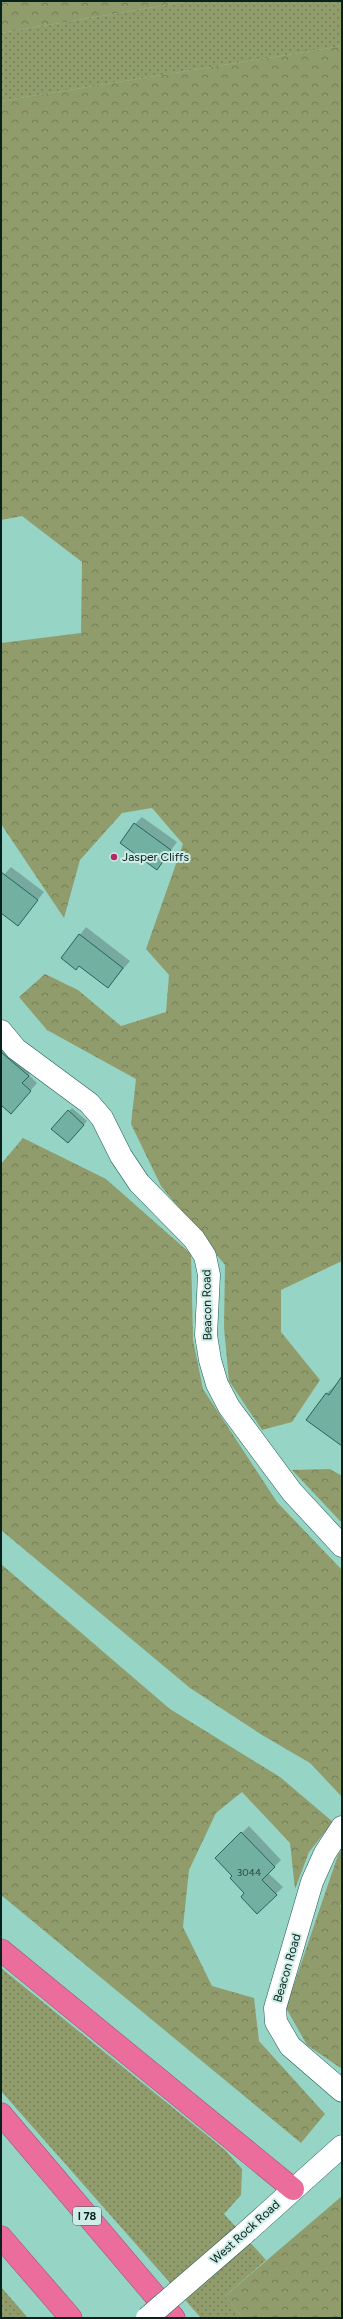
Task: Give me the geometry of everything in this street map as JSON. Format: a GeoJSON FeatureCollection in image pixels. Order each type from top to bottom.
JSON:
{"type":"FeatureCollection","features":[{"type":"Feature","properties":{"kind":"highway"},"geometry":{"type":"LineString","coordinates":[[1,1950],[293,2189]]}},
{"type":"Feature","properties":{"kind":"highway","name":"I 78"},"geometry":{"type":"LineString","coordinates":[[1,2114],[174,2318]]}},
{"type":"Feature","properties":{"kind":"highway"},"geometry":{"type":"LineString","coordinates":[[1,2237],[71,2318]]}},
{"type":"Feature","properties":{"kind":"street","name":"Beacon Road"},"geometry":{"type":"LineString","coordinates":[[1,1031],[16,1049],[89,1103],[102,1118],[121,1156],[139,1183],[194,1239],[205,1256],[210,1275],[206,1335],[210,1360],[217,1384],[229,1407],[292,1492],[342,1546]]}},
{"type":"Feature","properties":{"kind":"street","name":"Beacon Road"},"geometry":{"type":"LineString","coordinates":[[342,1827],[325,1853],[312,1882],[275,2008],[276,2022],[290,2046],[342,2091]]}},
{"type":"Feature","properties":{"kind":"street","name":"West Rock Road"},"geometry":{"type":"LineString","coordinates":[[147,2318],[243,2235],[342,2146]]}},
{"type":"Feature","properties":{"kind":"green space"},"geometry":{"type":"Polygon","coordinates":[[[1,1],[190,1],[1,33],[1,1]]]}},
{"type":"Feature","properties":{"kind":"green space"},"geometry":{"type":"Polygon","coordinates":[[[190,1],[342,1],[342,46],[1,101],[1,33],[190,1]]]}},
{"type":"Feature","properties":{"kind":"green space"},"geometry":{"type":"Polygon","coordinates":[[[342,46],[342,1261],[281,1290],[281,1332],[320,1380],[292,1422],[262,1430],[229,1381],[224,1328],[225,1265],[161,1186],[131,1124],[136,1079],[47,1030],[19,997],[45,974],[78,990],[121,1026],[166,1012],[169,975],[146,949],[183,844],[152,808],[122,813],[80,860],[64,918],[1,824],[1,643],[81,633],[82,562],[22,516],[1,520],[1,101],[342,46]]]}},
{"type":"Feature","properties":{"kind":"green space"},"geometry":{"type":"Polygon","coordinates":[[[23,1138],[106,1179],[191,1254],[193,1340],[203,1389],[277,1502],[342,1570],[342,1797],[310,1763],[262,1735],[190,1688],[1,1530],[1,1164],[23,1138]]]}},
{"type":"Feature","properties":{"kind":"green space"},"geometry":{"type":"Polygon","coordinates":[[[330,1469],[342,1476],[342,1523],[292,1470],[330,1469]]]}},
{"type":"Feature","properties":{"kind":"green space"},"geometry":{"type":"Polygon","coordinates":[[[1,1564],[170,1709],[280,1777],[333,1822],[309,1852],[295,1889],[290,1843],[242,1792],[216,1813],[189,1870],[183,1927],[212,1986],[254,1998],[259,2041],[325,2114],[301,2143],[1,1895],[1,1564]]]}},
{"type":"Feature","properties":{"kind":"green space"},"geometry":{"type":"Polygon","coordinates":[[[342,1849],[342,1903],[340,1906],[342,1908],[342,2069],[307,2045],[286,2008],[338,1855],[342,1849]]]}},
{"type":"Feature","properties":{"kind":"green space"},"geometry":{"type":"Polygon","coordinates":[[[1,1968],[225,2150],[242,2169],[241,2195],[224,2214],[266,2260],[225,2296],[243,2318],[201,2318],[1,2091],[1,1968]]]}},
{"type":"Feature","properties":{"kind":"green space"},"geometry":{"type":"Polygon","coordinates":[[[342,2196],[342,2318],[243,2318],[225,2296],[342,2196]]]}},
{"type":"Feature","properties":{"kind":"green space"},"geometry":{"type":"Polygon","coordinates":[[[1,2287],[28,2318],[1,2318],[1,2287]]]}},
{"type":"Feature","properties":{"kind":"building"},"geometry":{"type":"Polygon","coordinates":[[[134,823],[171,850],[157,870],[120,843],[134,823]]]}},
{"type":"Feature","properties":{"kind":"building"},"geometry":{"type":"Polygon","coordinates":[[[1,872],[38,900],[18,926],[1,913],[1,872]]]}},
{"type":"Feature","properties":{"kind":"building"},"geometry":{"type":"Polygon","coordinates":[[[79,934],[123,968],[108,988],[79,966],[76,970],[61,958],[79,934]]]}},
{"type":"Feature","properties":{"kind":"building"},"geometry":{"type":"Polygon","coordinates":[[[1,1052],[29,1076],[22,1083],[31,1091],[11,1114],[1,1105],[1,1052]]]}},
{"type":"Feature","properties":{"kind":"building"},"geometry":{"type":"Polygon","coordinates":[[[68,1110],[84,1125],[68,1143],[51,1129],[68,1110]]]}},
{"type":"Feature","properties":{"kind":"building"},"geometry":{"type":"Polygon","coordinates":[[[342,1376],[342,1446],[306,1420],[326,1393],[329,1395],[342,1376]]]}},
{"type":"Feature","properties":{"kind":"building"},"geometry":{"type":"Polygon","coordinates":[[[241,1832],[275,1867],[262,1880],[277,1895],[257,1914],[241,1897],[244,1893],[230,1878],[232,1876],[215,1858],[241,1832]]]}},
{"type":"Feature","properties":{"kind":"place","name":"Jasper Cliffs"},"geometry":{"type":"Point","coordinates":[114,857]}}]}
